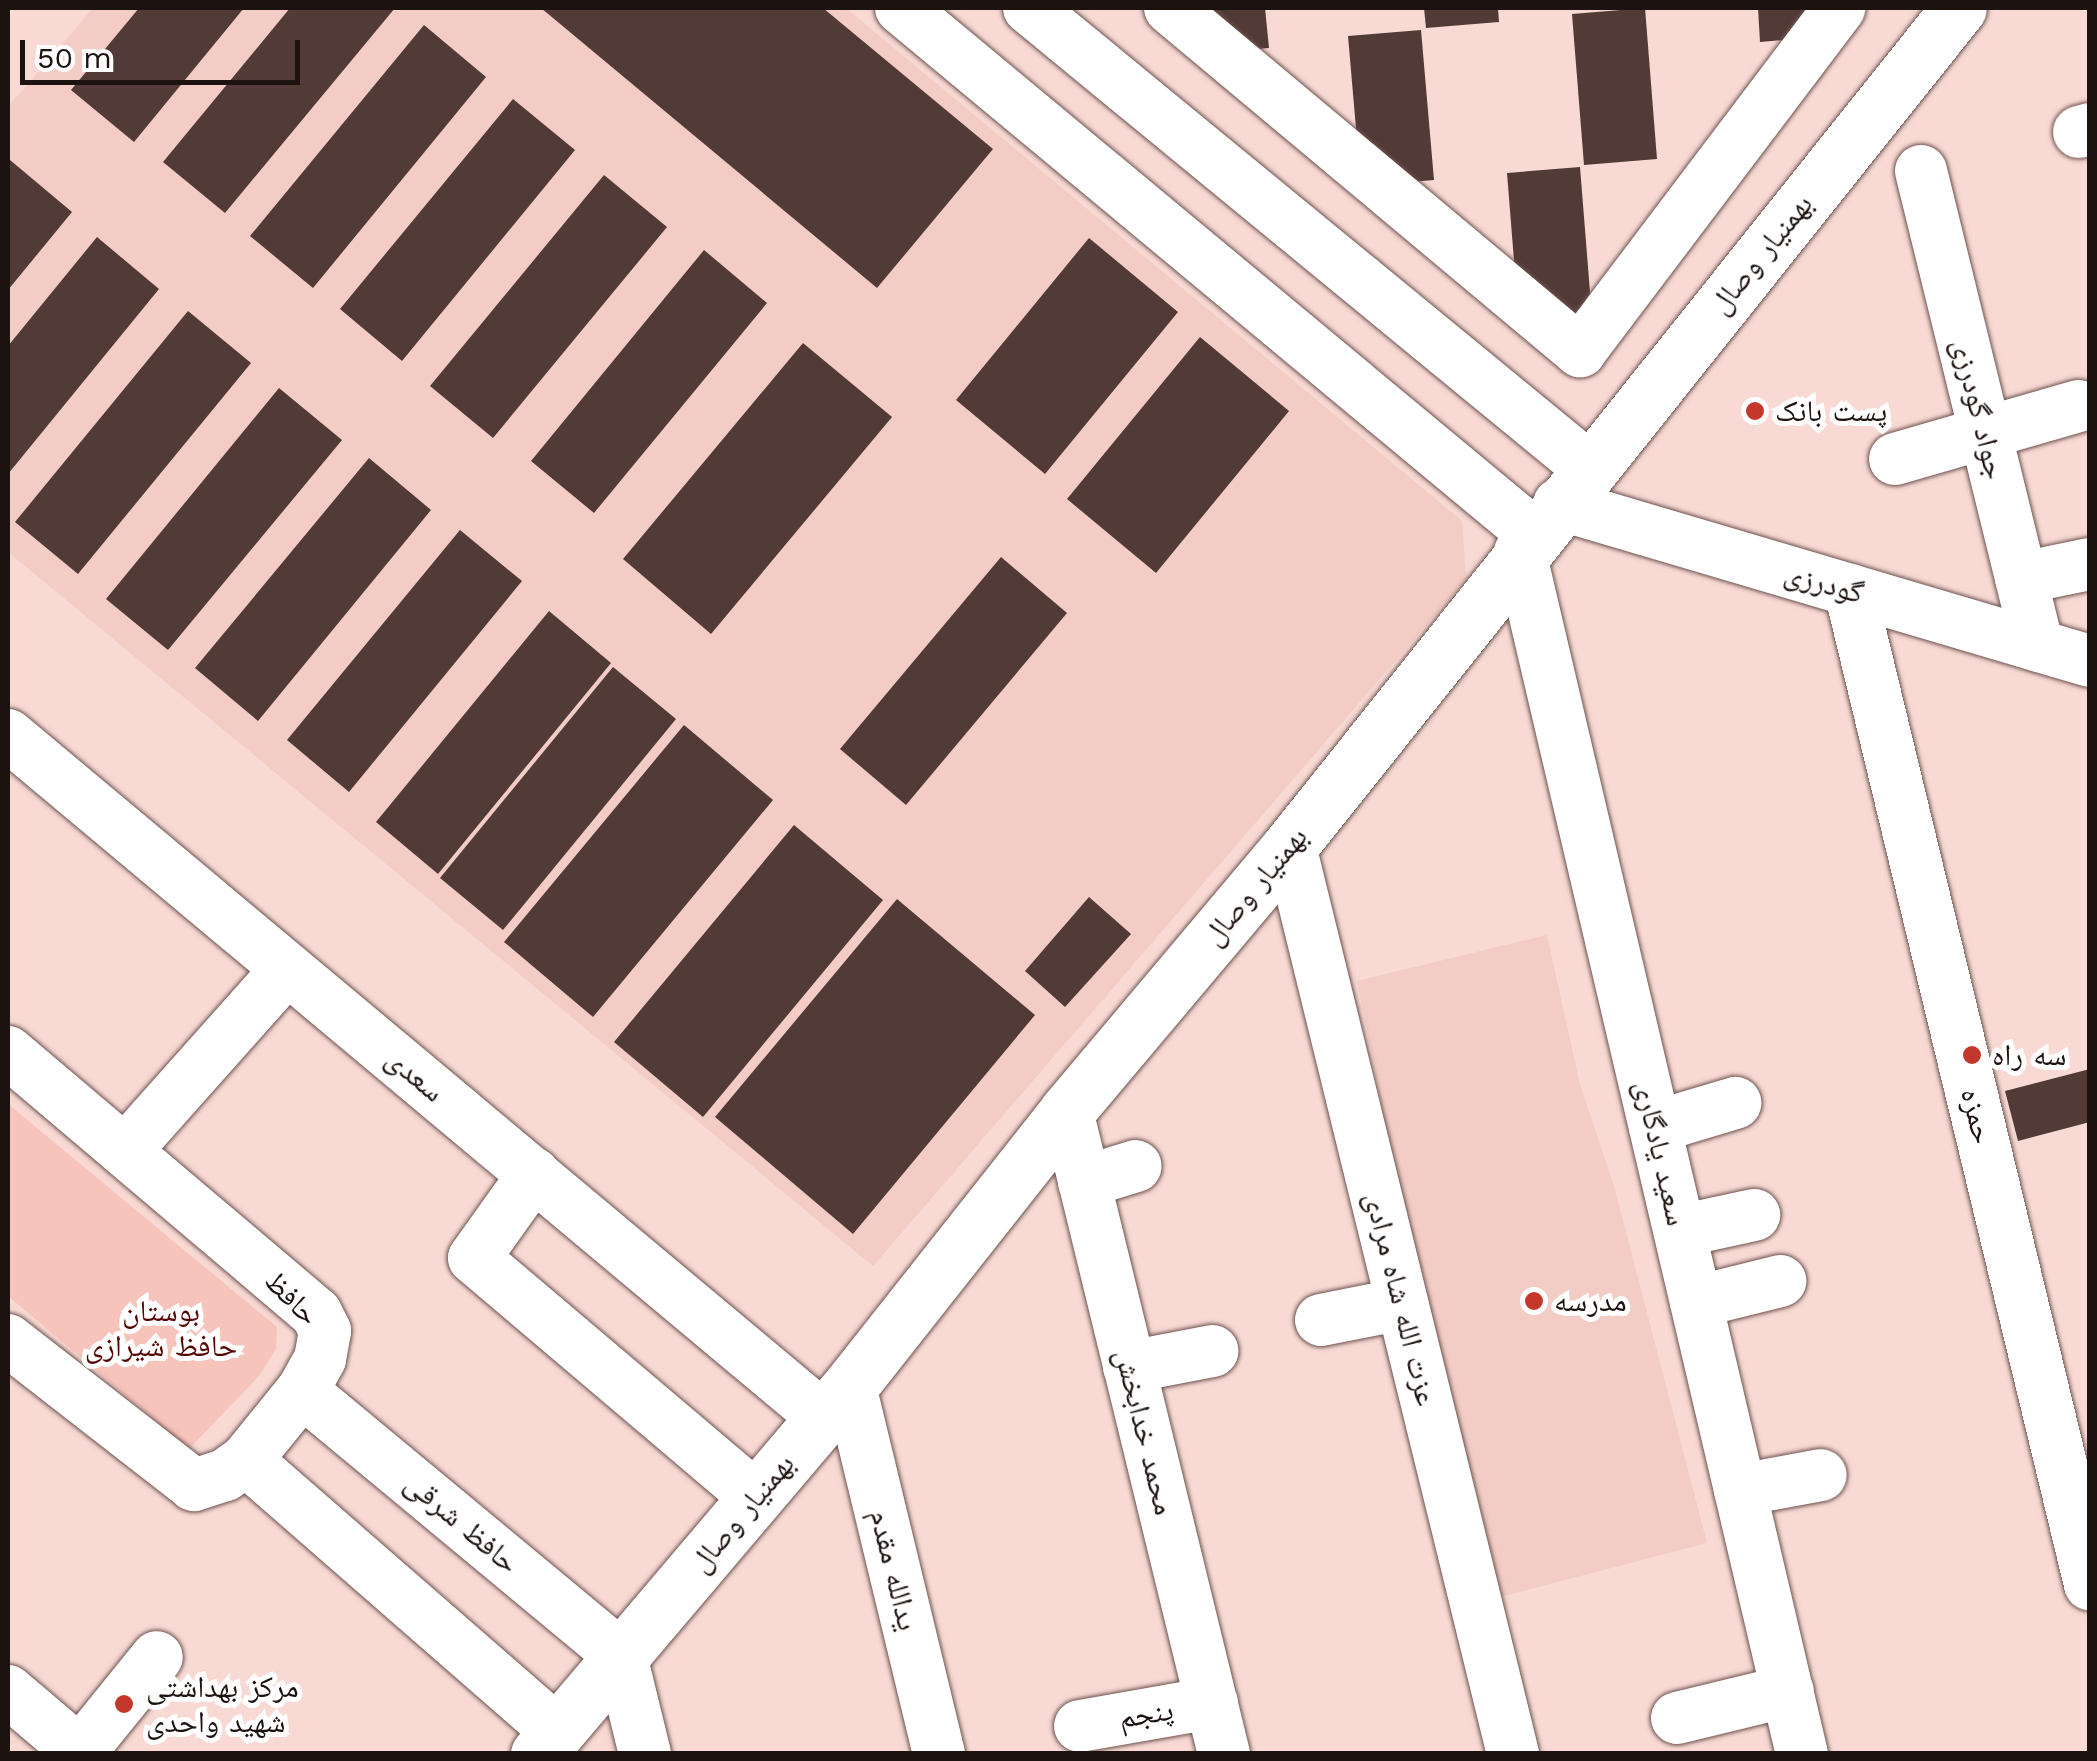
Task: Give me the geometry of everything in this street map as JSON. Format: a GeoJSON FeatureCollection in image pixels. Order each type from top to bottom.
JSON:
{"type":"FeatureCollection","features":[{"type":"Feature","properties":{"kind":"main road","name":"بهمنیار وصال"},"geometry":{"type":"LineString","coordinates":[[548,1743],[836,1401],[1066,1111],[1290,846],[1551,514],[1959,8]]}},
{"type":"Feature","properties":{"kind":"street"},"geometry":{"type":"LineString","coordinates":[[901,8],[1051,132],[1551,514]]}},
{"type":"Feature","properties":{"kind":"street"},"geometry":{"type":"LineString","coordinates":[[1029,8],[1104,70],[1551,514]]}},
{"type":"Feature","properties":{"kind":"street"},"geometry":{"type":"LineString","coordinates":[[1170,8],[1580,351],[1839,8]]}},
{"type":"Feature","properties":{"kind":"street"},"geometry":{"type":"LineString","coordinates":[[1051,132],[1104,70]]}},
{"type":"Feature","properties":{"kind":"street","name":"جواد گودرزی"},"geometry":{"type":"LineString","coordinates":[[1921,171],[2038,646]]}},
{"type":"Feature","properties":{"kind":"street"},"geometry":{"type":"LineString","coordinates":[[1895,459],[2078,406]]}},
{"type":"Feature","properties":{"kind":"street","name":"گودرزی"},"geometry":{"type":"LineString","coordinates":[[1551,514],[1850,590],[2090,661]]}},
{"type":"Feature","properties":{"kind":"street","name":"سعید یادگاری"},"geometry":{"type":"LineString","coordinates":[[1551,514],[1655,1128],[1802,1754]]}},
{"type":"Feature","properties":{"kind":"street"},"geometry":{"type":"LineString","coordinates":[[2021,578],[2090,564]]}},
{"type":"Feature","properties":{"kind":"street","name":"حمزه"},"geometry":{"type":"LineString","coordinates":[[1850,590],[2090,1584]]}},
{"type":"Feature","properties":{"kind":"street","name":"سعدی"},"geometry":{"type":"LineString","coordinates":[[8,736],[534,1174],[836,1401]]}},
{"type":"Feature","properties":{"kind":"street","name":"عزت الله شاه مرادی"},"geometry":{"type":"LineString","coordinates":[[1290,846],[1513,1754]]}},
{"type":"Feature","properties":{"kind":"street"},"geometry":{"type":"LineString","coordinates":[[125,1151],[287,969]]}},
{"type":"Feature","properties":{"kind":"street","name":"حافظ"},"geometry":{"type":"LineString","coordinates":[[8,1052],[316,1313],[325,1331],[320,1359],[302,1390],[246,1460],[226,1476],[194,1485],[182,1480],[8,1340]]}},
{"type":"Feature","properties":{"kind":"street"},"geometry":{"type":"LineString","coordinates":[[1655,1128],[1735,1103]]}},
{"type":"Feature","properties":{"kind":"street","name":"محمد خدابخش"},"geometry":{"type":"LineString","coordinates":[[1066,1111],[1224,1754]]}},
{"type":"Feature","properties":{"kind":"street"},"geometry":{"type":"LineString","coordinates":[[1084,1182],[1136,1166]]}},
{"type":"Feature","properties":{"kind":"street"},"geometry":{"type":"LineString","coordinates":[[534,1174],[474,1258],[756,1497]]}},
{"type":"Feature","properties":{"kind":"street"},"geometry":{"type":"LineString","coordinates":[[1680,1231],[1754,1215]]}},
{"type":"Feature","properties":{"kind":"street"},"geometry":{"type":"LineString","coordinates":[[1696,1302],[1780,1282]]}},
{"type":"Feature","properties":{"kind":"street"},"geometry":{"type":"LineString","coordinates":[[1320,1320],[1402,1304]]}},
{"type":"Feature","properties":{"kind":"street"},"geometry":{"type":"LineString","coordinates":[[1130,1367],[1212,1352]]}},
{"type":"Feature","properties":{"kind":"street","name":"حافظ شرقی"},"geometry":{"type":"LineString","coordinates":[[302,1390],[621,1656]]}},
{"type":"Feature","properties":{"kind":"street","name":"یدالله مقدم"},"geometry":{"type":"LineString","coordinates":[[836,1401],[939,1754]]}},
{"type":"Feature","properties":{"kind":"street"},"geometry":{"type":"LineString","coordinates":[[246,1460],[548,1743]]}},
{"type":"Feature","properties":{"kind":"street"},"geometry":{"type":"LineString","coordinates":[[1740,1490],[1821,1474]]}},
{"type":"Feature","properties":{"kind":"street"},"geometry":{"type":"LineString","coordinates":[[621,1656],[645,1754]]}},
{"type":"Feature","properties":{"kind":"street"},"geometry":{"type":"LineString","coordinates":[[8,1691],[81,1753],[157,1657]]}},
{"type":"Feature","properties":{"kind":"street"},"geometry":{"type":"LineString","coordinates":[[1677,1718],[1788,1691]]}},
{"type":"Feature","properties":{"kind":"street","name":"پنجم"},"geometry":{"type":"LineString","coordinates":[[1080,1726],[1212,1702]]}},
{"type":"Feature","properties":{"kind":"shaded area"},"geometry":{"type":"Polygon","coordinates":[[[93,8],[846,8],[1462,521],[1466,579],[873,1266],[8,552],[8,107],[93,8]]]}},
{"type":"Feature","properties":{"kind":"shaded area"},"geometry":{"type":"Polygon","coordinates":[[[1547,935],[1580,1085],[1614,1186],[1707,1543],[1500,1597],[1408,1237],[1357,981],[1547,935]]]}},
{"type":"Feature","properties":{"kind":"green space","name":"بوستان حافظ شیرازی"},"geometry":{"type":"Polygon","coordinates":[[[8,1104],[277,1327],[276,1349],[259,1376],[189,1449],[8,1296],[8,1104]]]}},
{"type":"Feature","properties":{"kind":"building"},"geometry":{"type":"Polygon","coordinates":[[[139,8],[244,8],[134,142],[71,90],[139,8]]]}},
{"type":"Feature","properties":{"kind":"building"},"geometry":{"type":"Polygon","coordinates":[[[290,8],[395,8],[225,213],[163,162],[290,8]]]}},
{"type":"Feature","properties":{"kind":"building"},"geometry":{"type":"Polygon","coordinates":[[[541,8],[823,8],[993,149],[877,288],[541,8]]]}},
{"type":"Feature","properties":{"kind":"building"},"geometry":{"type":"Polygon","coordinates":[[[1192,8],[1265,8],[1269,48],[1196,54],[1192,8]]]}},
{"type":"Feature","properties":{"kind":"building"},"geometry":{"type":"Polygon","coordinates":[[[1424,8],[1498,8],[1499,22],[1426,28],[1424,8]]]}},
{"type":"Feature","properties":{"kind":"building"},"geometry":{"type":"Polygon","coordinates":[[[1645,8],[1657,159],[1584,165],[1572,14],[1645,8]]]}},
{"type":"Feature","properties":{"kind":"building"},"geometry":{"type":"Polygon","coordinates":[[[1758,8],[1831,8],[1833,36],[1760,42],[1758,8]]]}},
{"type":"Feature","properties":{"kind":"building"},"geometry":{"type":"Polygon","coordinates":[[[424,25],[486,77],[313,288],[250,236],[424,25]]]}},
{"type":"Feature","properties":{"kind":"building"},"geometry":{"type":"Polygon","coordinates":[[[1421,30],[1434,180],[1361,186],[1348,36],[1421,30]]]}},
{"type":"Feature","properties":{"kind":"building"},"geometry":{"type":"Polygon","coordinates":[[[513,99],[575,150],[402,361],[340,309],[513,99]]]}},
{"type":"Feature","properties":{"kind":"building"},"geometry":{"type":"Polygon","coordinates":[[[10,160],[72,212],[8,290],[8,163],[10,160]]]}},
{"type":"Feature","properties":{"kind":"building"},"geometry":{"type":"Polygon","coordinates":[[[1580,167],[1592,317],[1519,323],[1507,173],[1580,167]]]}},
{"type":"Feature","properties":{"kind":"building"},"geometry":{"type":"Polygon","coordinates":[[[604,175],[667,227],[493,438],[430,386],[604,175]]]}},
{"type":"Feature","properties":{"kind":"building"},"geometry":{"type":"Polygon","coordinates":[[[97,237],[159,289],[8,474],[8,346],[97,237]]]}},
{"type":"Feature","properties":{"kind":"building"},"geometry":{"type":"Polygon","coordinates":[[[1089,238],[1178,312],[1045,474],[956,400],[1089,238]]]}},
{"type":"Feature","properties":{"kind":"building"},"geometry":{"type":"Polygon","coordinates":[[[704,250],[767,303],[594,513],[531,461],[704,250]]]}},
{"type":"Feature","properties":{"kind":"building"},"geometry":{"type":"Polygon","coordinates":[[[188,311],[251,363],[78,574],[15,522],[188,311]]]}},
{"type":"Feature","properties":{"kind":"building"},"geometry":{"type":"Polygon","coordinates":[[[1200,337],[1289,411],[1156,573],[1067,499],[1200,337]]]}},
{"type":"Feature","properties":{"kind":"building"},"geometry":{"type":"Polygon","coordinates":[[[803,343],[892,417],[711,634],[623,559],[803,343]]]}},
{"type":"Feature","properties":{"kind":"building"},"geometry":{"type":"Polygon","coordinates":[[[279,388],[342,440],[168,650],[106,599],[279,388]]]}},
{"type":"Feature","properties":{"kind":"building"},"geometry":{"type":"Polygon","coordinates":[[[369,458],[431,510],[258,721],[195,668],[369,458]]]}},
{"type":"Feature","properties":{"kind":"building"},"geometry":{"type":"Polygon","coordinates":[[[460,530],[522,581],[349,792],[287,740],[460,530]]]}},
{"type":"Feature","properties":{"kind":"building"},"geometry":{"type":"Polygon","coordinates":[[[1001,557],[1067,613],[906,805],[840,749],[1001,557]]]}},
{"type":"Feature","properties":{"kind":"building"},"geometry":{"type":"Polygon","coordinates":[[[549,611],[611,663],[438,874],[376,822],[549,611]]]}},
{"type":"Feature","properties":{"kind":"building"},"geometry":{"type":"Polygon","coordinates":[[[613,667],[676,719],[503,930],[440,878],[613,667]]]}},
{"type":"Feature","properties":{"kind":"building"},"geometry":{"type":"Polygon","coordinates":[[[684,725],[773,800],[593,1017],[504,942],[684,725]]]}},
{"type":"Feature","properties":{"kind":"building"},"geometry":{"type":"Polygon","coordinates":[[[794,825],[883,900],[703,1117],[614,1042],[794,825]]]}},
{"type":"Feature","properties":{"kind":"building"},"geometry":{"type":"Polygon","coordinates":[[[1089,897],[1131,934],[1065,1007],[1025,971],[1089,897]]]}},
{"type":"Feature","properties":{"kind":"building"},"geometry":{"type":"Polygon","coordinates":[[[897,899],[1035,1015],[853,1234],[715,1117],[897,899]]]}},
{"type":"Feature","properties":{"kind":"building"},"geometry":{"type":"Polygon","coordinates":[[[2090,1069],[2090,1122],[2018,1141],[2005,1091],[2090,1069]]]}},
{"type":"Feature","properties":{"kind":"place","name":"پست بانک"},"geometry":{"type":"Point","coordinates":[1755,411]}},
{"type":"Feature","properties":{"kind":"place","name":"سه راه"},"geometry":{"type":"Point","coordinates":[1972,1055]}},
{"type":"Feature","properties":{"kind":"place","name":"مدرسه"},"geometry":{"type":"Point","coordinates":[1534,1301]}},
{"type":"Feature","properties":{"kind":"place","name":"مرکز بهداشتی شهید واحدی"},"geometry":{"type":"Point","coordinates":[124,1704]}}]}
